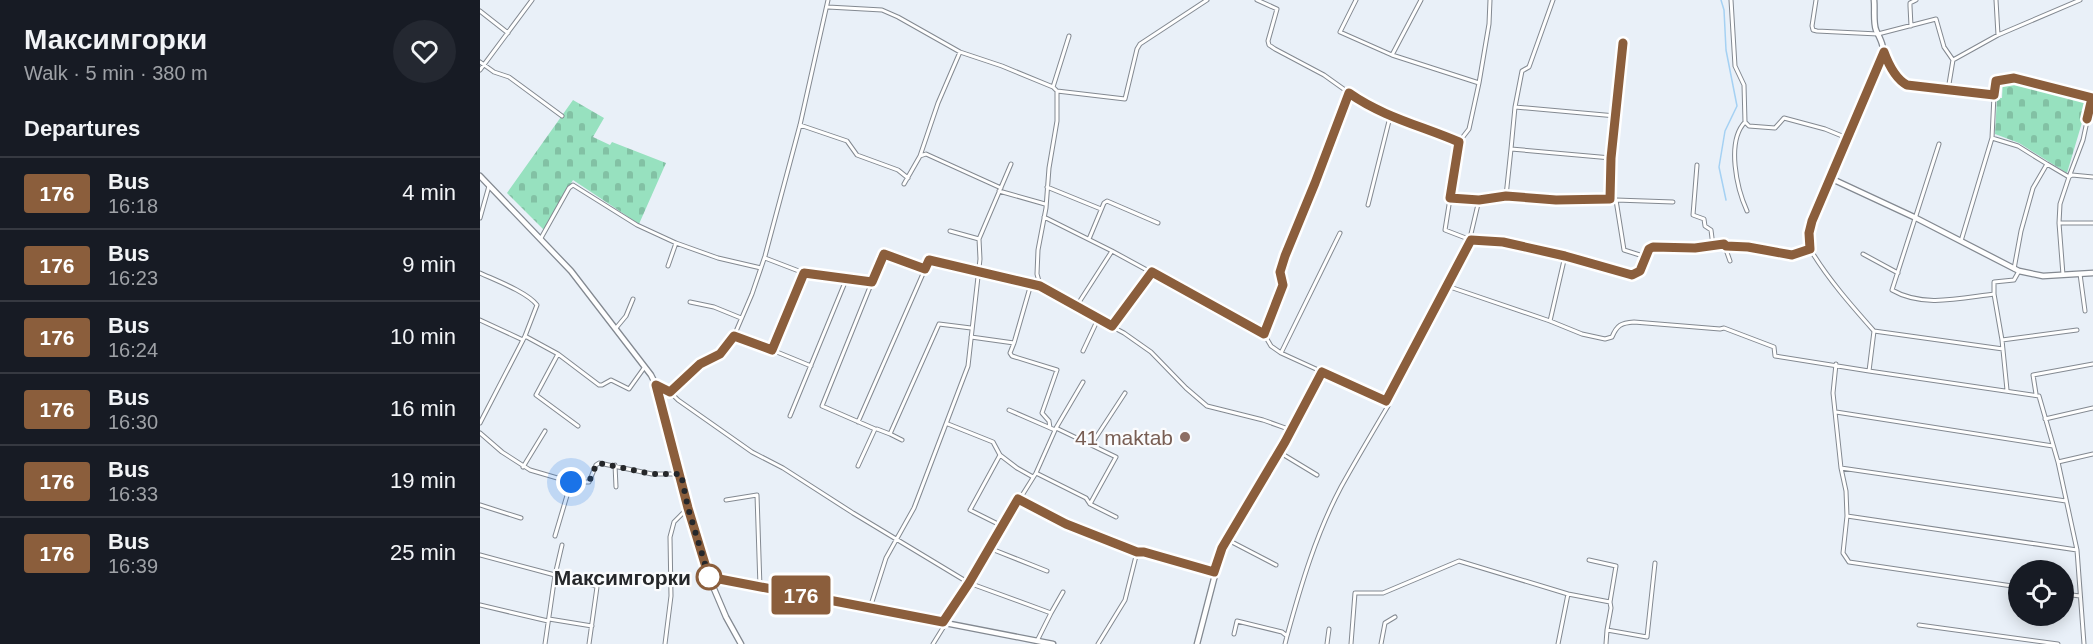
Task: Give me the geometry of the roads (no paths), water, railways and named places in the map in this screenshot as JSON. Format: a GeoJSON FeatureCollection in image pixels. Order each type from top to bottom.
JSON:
{"type":"FeatureCollection","features":[{"type":"Feature","properties":{"kind":"street"},"geometry":{"type":"LineString","coordinates":[[480,70],[532,0]]}},
{"type":"Feature","properties":{"kind":"street"},"geometry":{"type":"LineString","coordinates":[[670,392],[700,364],[720,354],[734,336],[765,258],[800,125],[828,0]]}},
{"type":"Feature","properties":{"kind":"street"},"geometry":{"type":"LineString","coordinates":[[828,7],[882,10],[960,52],[1002,66],[1053,87],[1057,91],[1125,99],[1140,44],[1207,0]]}},
{"type":"Feature","properties":{"kind":"street"},"geometry":{"type":"LineString","coordinates":[[1257,0],[1277,9],[1268,41],[1269,45],[1324,75],[1366,105],[1390,117],[1435,131],[1459,142]]}},
{"type":"Feature","properties":{"kind":"street"},"geometry":{"type":"LineString","coordinates":[[1356,0],[1340,32],[1392,55],[1479,83]]}},
{"type":"Feature","properties":{"kind":"street"},"geometry":{"type":"LineString","coordinates":[[1392,55],[1421,0]]}},
{"type":"Feature","properties":{"kind":"street"},"geometry":{"type":"LineString","coordinates":[[1490,0],[1489,24],[1479,83],[1469,129],[1459,142],[1445,230],[1471,239],[1503,242],[1565,256],[1632,275],[1640,271],[1649,249],[1653,247],[1695,248],[1724,244],[1792,255],[1810,249]]}},
{"type":"Feature","properties":{"kind":"street"},"geometry":{"type":"LineString","coordinates":[[1506,196],[1515,107],[1522,71],[1529,67],[1553,0]]}},
{"type":"Feature","properties":{"kind":"street"},"geometry":{"type":"LineString","coordinates":[[1731,0],[1735,66],[1744,85],[1745,122],[1749,126],[1775,128],[1784,118],[1826,129],[1847,138]]}},
{"type":"Feature","properties":{"kind":"street"},"geometry":{"type":"LineString","coordinates":[[1816,0],[1813,30],[1868,35],[1936,19],[1944,47],[1953,60],[1948,91]]}},
{"type":"Feature","properties":{"kind":"street"},"geometry":{"type":"LineString","coordinates":[[1874,0],[1875,29],[1883,41],[1887,60],[1902,82],[1912,86],[1994,95]]}},
{"type":"Feature","properties":{"kind":"street"},"geometry":{"type":"LineString","coordinates":[[1911,26],[1910,3],[1916,0]]}},
{"type":"Feature","properties":{"kind":"street"},"geometry":{"type":"LineString","coordinates":[[1996,0],[1998,35]]}},
{"type":"Feature","properties":{"kind":"street"},"geometry":{"type":"LineString","coordinates":[[1953,60],[1998,35],[2080,0]]}},
{"type":"Feature","properties":{"kind":"street"},"geometry":{"type":"LineString","coordinates":[[480,11],[508,33]]}},
{"type":"Feature","properties":{"kind":"street"},"geometry":{"type":"LineString","coordinates":[[1053,87],[1069,36]]}},
{"type":"Feature","properties":{"kind":"street"},"geometry":{"type":"LineString","coordinates":[[1610,199],[1611,158],[1623,43]]}},
{"type":"Feature","properties":{"kind":"street"},"geometry":{"type":"LineString","coordinates":[[904,184],[920,156],[938,102],[960,52]]}},
{"type":"Feature","properties":{"kind":"street"},"geometry":{"type":"LineString","coordinates":[[1884,52],[1812,221],[1809,233],[1810,249],[1834,285],[1874,331],[2003,349]]}},
{"type":"Feature","properties":{"kind":"street"},"geometry":{"type":"LineString","coordinates":[[480,62],[494,72],[509,77],[562,116]]}},
{"type":"Feature","properties":{"kind":"street"},"geometry":{"type":"LineString","coordinates":[[1961,241],[1992,138],[1996,81],[2014,78],[2092,98],[2083,140],[2060,204],[2059,223],[2063,275]]}},
{"type":"Feature","properties":{"kind":"street"},"geometry":{"type":"LineString","coordinates":[[1040,286],[1037,274],[1038,250],[1057,121],[1057,91]]}},
{"type":"Feature","properties":{"kind":"street"},"geometry":{"type":"LineString","coordinates":[[1264,334],[1283,285],[1280,272],[1285,256],[1349,93]]}},
{"type":"Feature","properties":{"kind":"street"},"geometry":{"type":"LineString","coordinates":[[1515,107],[1616,116]]}},
{"type":"Feature","properties":{"kind":"street"},"geometry":{"type":"LineString","coordinates":[[1368,205],[1390,117]]}},
{"type":"Feature","properties":{"kind":"street"},"geometry":{"type":"LineString","coordinates":[[1745,122],[1740,127],[1735,163],[1736,181],[1747,211]]}},
{"type":"Feature","properties":{"kind":"street"},"geometry":{"type":"LineString","coordinates":[[800,125],[847,141],[857,155],[898,170],[908,178]]}},
{"type":"Feature","properties":{"kind":"street"},"geometry":{"type":"LineString","coordinates":[[1992,138],[2018,146],[2069,177],[2072,175],[2093,177]]}},
{"type":"Feature","properties":{"kind":"street"},"geometry":{"type":"LineString","coordinates":[[1939,144],[1892,290],[1910,298],[1936,300],[1994,294]]}},
{"type":"Feature","properties":{"kind":"street"},"geometry":{"type":"LineString","coordinates":[[1511,149],[1611,158]]}},
{"type":"Feature","properties":{"kind":"street"},"geometry":{"type":"LineString","coordinates":[[920,156],[926,154],[934,156],[1000,190],[1045,204]]}},
{"type":"Feature","properties":{"kind":"street"},"geometry":{"type":"LineString","coordinates":[[870,608],[886,558],[914,508],[969,366],[971,328],[980,259],[979,239],[1011,164]]}},
{"type":"Feature","properties":{"kind":"street"},"geometry":{"type":"LineString","coordinates":[[2007,390],[1994,282],[2014,280],[2021,231],[2033,188],[2047,164]]}},
{"type":"Feature","properties":{"kind":"street"},"geometry":{"type":"LineString","coordinates":[[1697,165],[1692,215],[1704,219],[1705,226],[1711,230],[1713,246]]}},
{"type":"Feature","properties":{"kind":"street"},"geometry":{"type":"LineString","coordinates":[[480,176],[571,271],[645,367],[656,385],[688,508],[709,577],[726,617],[741,644]]}},
{"type":"Feature","properties":{"kind":"street"},"geometry":{"type":"LineString","coordinates":[[1830,178],[1916,218],[2017,270],[2036,276],[2093,273]]}},
{"type":"Feature","properties":{"kind":"street"},"geometry":{"type":"LineString","coordinates":[[480,218],[489,185]]}},
{"type":"Feature","properties":{"kind":"street"},"geometry":{"type":"LineString","coordinates":[[541,238],[569,188],[573,185],[637,225],[676,243],[718,258],[761,268]]}},
{"type":"Feature","properties":{"kind":"street"},"geometry":{"type":"LineString","coordinates":[[1047,187],[1101,209]]}},
{"type":"Feature","properties":{"kind":"street"},"geometry":{"type":"LineString","coordinates":[[1450,198],[1479,200],[1506,196],[1556,200],[1610,199],[1673,202]]}},
{"type":"Feature","properties":{"kind":"street"},"geometry":{"type":"LineString","coordinates":[[1285,644],[1301,583],[1320,533],[1341,488],[1388,406],[1386,401],[1471,239],[1479,200]]}},
{"type":"Feature","properties":{"kind":"street"},"geometry":{"type":"LineString","coordinates":[[1616,200],[1624,250],[1646,257]]}},
{"type":"Feature","properties":{"kind":"street"},"geometry":{"type":"LineString","coordinates":[[1089,239],[1101,209],[1107,201],[1158,223]]}},
{"type":"Feature","properties":{"kind":"street"},"geometry":{"type":"LineString","coordinates":[[1044,217],[1152,272],[1264,334],[1271,346],[1281,353],[1386,401]]}},
{"type":"Feature","properties":{"kind":"street"},"geometry":{"type":"LineString","coordinates":[[2059,223],[2093,223]]}},
{"type":"Feature","properties":{"kind":"street"},"geometry":{"type":"LineString","coordinates":[[950,231],[979,239]]}},
{"type":"Feature","properties":{"kind":"street"},"geometry":{"type":"LineString","coordinates":[[1281,353],[1340,233]]}},
{"type":"Feature","properties":{"kind":"street"},"geometry":{"type":"LineString","coordinates":[[668,266],[676,243]]}},
{"type":"Feature","properties":{"kind":"street"},"geometry":{"type":"LineString","coordinates":[[1726,246],[1730,261]]}},
{"type":"Feature","properties":{"kind":"street"},"geometry":{"type":"LineString","coordinates":[[1075,307],[1112,251]]}},
{"type":"Feature","properties":{"kind":"street"},"geometry":{"type":"LineString","coordinates":[[858,465],[875,429],[822,406],[884,254],[925,269]]}},
{"type":"Feature","properties":{"kind":"street"},"geometry":{"type":"LineString","coordinates":[[1863,254],[1898,273]]}},
{"type":"Feature","properties":{"kind":"street"},"geometry":{"type":"LineString","coordinates":[[1550,321],[1565,256]]}},
{"type":"Feature","properties":{"kind":"street"},"geometry":{"type":"LineString","coordinates":[[765,258],[804,273],[872,282]]}},
{"type":"Feature","properties":{"kind":"street"},"geometry":{"type":"LineString","coordinates":[[858,422],[929,260],[1040,286],[1112,326],[1151,351],[1186,388],[1207,406],[1263,420],[1291,430]]}},
{"type":"Feature","properties":{"kind":"street"},"geometry":{"type":"LineString","coordinates":[[1112,326],[1152,272]]}},
{"type":"Feature","properties":{"kind":"street"},"geometry":{"type":"LineString","coordinates":[[480,273],[528,297],[537,305],[524,338],[480,423]]}},
{"type":"Feature","properties":{"kind":"street"},"geometry":{"type":"LineString","coordinates":[[772,350],[804,273]]}},
{"type":"Feature","properties":{"kind":"street"},"geometry":{"type":"LineString","coordinates":[[2080,274],[2085,311]]}},
{"type":"Feature","properties":{"kind":"street"},"geometry":{"type":"LineString","coordinates":[[790,416],[846,280]]}},
{"type":"Feature","properties":{"kind":"street"},"geometry":{"type":"LineString","coordinates":[[1031,284],[1010,353],[1012,356],[1057,370],[1042,413],[1054,428]]}},
{"type":"Feature","properties":{"kind":"street"},"geometry":{"type":"LineString","coordinates":[[1447,286],[1582,334],[1605,339],[1612,337],[1616,326],[1622,323],[1724,328],[1774,347],[1775,356],[2036,394]]}},
{"type":"Feature","properties":{"kind":"street"},"geometry":{"type":"LineString","coordinates":[[615,328],[626,316],[633,299]]}},
{"type":"Feature","properties":{"kind":"street"},"geometry":{"type":"LineString","coordinates":[[690,302],[714,307],[741,318]]}},
{"type":"Feature","properties":{"kind":"street"},"geometry":{"type":"LineString","coordinates":[[1083,351],[1098,319]]}},
{"type":"Feature","properties":{"kind":"street"},"geometry":{"type":"LineString","coordinates":[[480,329],[482,321],[558,354],[599,385],[611,380],[629,389],[645,367]]}},
{"type":"Feature","properties":{"kind":"street"},"geometry":{"type":"LineString","coordinates":[[890,434],[939,324],[971,328]]}},
{"type":"Feature","properties":{"kind":"street"},"geometry":{"type":"LineString","coordinates":[[2002,340],[2078,330]]}},
{"type":"Feature","properties":{"kind":"street"},"geometry":{"type":"LineString","coordinates":[[1869,370],[1874,331]]}},
{"type":"Feature","properties":{"kind":"street"},"geometry":{"type":"LineString","coordinates":[[734,336],[811,366]]}},
{"type":"Feature","properties":{"kind":"street"},"geometry":{"type":"LineString","coordinates":[[971,337],[1014,343]]}},
{"type":"Feature","properties":{"kind":"street"},"geometry":{"type":"LineString","coordinates":[[558,354],[537,395],[578,426]]}},
{"type":"Feature","properties":{"kind":"street"},"geometry":{"type":"LineString","coordinates":[[1836,364],[1833,393],[1841,468],[1846,491],[1847,516],[1843,553],[1849,562],[2008,585]]}},
{"type":"Feature","properties":{"kind":"street"},"geometry":{"type":"LineString","coordinates":[[2084,644],[2077,550],[2058,462],[2039,396],[2036,394],[2033,375],[2093,364]]}},
{"type":"Feature","properties":{"kind":"street"},"geometry":{"type":"LineString","coordinates":[[1197,644],[1222,548],[1322,372]]}},
{"type":"Feature","properties":{"kind":"street"},"geometry":{"type":"LineString","coordinates":[[933,644],[1018,499],[1035,475],[1054,428],[1083,382]]}},
{"type":"Feature","properties":{"kind":"street"},"geometry":{"type":"LineString","coordinates":[[656,385],[670,392],[752,452],[783,468],[969,583],[1051,613]]}},
{"type":"Feature","properties":{"kind":"street"},"geometry":{"type":"LineString","coordinates":[[1091,446],[1125,393]]}},
{"type":"Feature","properties":{"kind":"street"},"geometry":{"type":"LineString","coordinates":[[2045,418],[2093,408]]}},
{"type":"Feature","properties":{"kind":"street"},"geometry":{"type":"LineString","coordinates":[[1009,410],[1054,428],[1116,458],[1090,504]]}},
{"type":"Feature","properties":{"kind":"street"},"geometry":{"type":"LineString","coordinates":[[1836,412],[2053,446]]}},
{"type":"Feature","properties":{"kind":"street"},"geometry":{"type":"LineString","coordinates":[[948,424],[993,442],[1000,455],[1017,468],[1086,498],[1090,504],[1116,517]]}},
{"type":"Feature","properties":{"kind":"street"},"geometry":{"type":"LineString","coordinates":[[877,429],[902,440]]}},
{"type":"Feature","properties":{"kind":"street"},"geometry":{"type":"LineString","coordinates":[[523,467],[545,430]]}},
{"type":"Feature","properties":{"kind":"street"},"geometry":{"type":"LineString","coordinates":[[480,433],[523,467],[571,482],[589,482],[597,463],[652,474],[681,474]]}},
{"type":"Feature","properties":{"kind":"street"},"geometry":{"type":"LineString","coordinates":[[1278,452],[1317,475]]}},
{"type":"Feature","properties":{"kind":"street"},"geometry":{"type":"LineString","coordinates":[[2058,462],[2093,454]]}},
{"type":"Feature","properties":{"kind":"street"},"geometry":{"type":"LineString","coordinates":[[1000,455],[970,510],[1002,526]]}},
{"type":"Feature","properties":{"kind":"street"},"geometry":{"type":"LineString","coordinates":[[615,465],[616,487]]}},
{"type":"Feature","properties":{"kind":"street"},"geometry":{"type":"LineString","coordinates":[[1841,468],[2066,501]]}},
{"type":"Feature","properties":{"kind":"street"},"geometry":{"type":"LineString","coordinates":[[555,536],[571,482]]}},
{"type":"Feature","properties":{"kind":"street"},"geometry":{"type":"LineString","coordinates":[[726,500],[757,495],[760,587]]}},
{"type":"Feature","properties":{"kind":"street"},"geometry":{"type":"LineString","coordinates":[[1018,499],[1066,524],[1137,552],[1214,572]]}},
{"type":"Feature","properties":{"kind":"street"},"geometry":{"type":"LineString","coordinates":[[480,505],[521,518]]}},
{"type":"Feature","properties":{"kind":"street"},"geometry":{"type":"LineString","coordinates":[[665,644],[670,596],[670,537],[674,522],[688,508]]}},
{"type":"Feature","properties":{"kind":"street"},"geometry":{"type":"LineString","coordinates":[[1847,516],[2077,550]]}},
{"type":"Feature","properties":{"kind":"street"},"geometry":{"type":"LineString","coordinates":[[1228,540],[1276,565]]}},
{"type":"Feature","properties":{"kind":"street"},"geometry":{"type":"LineString","coordinates":[[545,644],[562,545]]}},
{"type":"Feature","properties":{"kind":"street"},"geometry":{"type":"LineString","coordinates":[[989,548],[1047,571]]}},
{"type":"Feature","properties":{"kind":"street"},"geometry":{"type":"LineString","coordinates":[[1098,644],[1125,600],[1137,552]]}},
{"type":"Feature","properties":{"kind":"street"},"geometry":{"type":"LineString","coordinates":[[480,555],[597,587],[589,644]]}},
{"type":"Feature","properties":{"kind":"street"},"geometry":{"type":"LineString","coordinates":[[1589,560],[1616,566],[1606,644]]}},
{"type":"Feature","properties":{"kind":"street"},"geometry":{"type":"LineString","coordinates":[[1351,644],[1354,593],[1383,593],[1459,561],[1568,594],[1610,602]]}},
{"type":"Feature","properties":{"kind":"street"},"geometry":{"type":"LineString","coordinates":[[1608,630],[1647,637],[1655,563]]}},
{"type":"Feature","properties":{"kind":"street"},"geometry":{"type":"LineString","coordinates":[[709,577],[1053,644]]}},
{"type":"Feature","properties":{"kind":"street"},"geometry":{"type":"LineString","coordinates":[[1037,641],[1064,592]]}},
{"type":"Feature","properties":{"kind":"street"},"geometry":{"type":"LineString","coordinates":[[1558,644],[1568,594]]}},
{"type":"Feature","properties":{"kind":"street"},"geometry":{"type":"LineString","coordinates":[[2074,595],[2081,596]]}},
{"type":"Feature","properties":{"kind":"street"},"geometry":{"type":"LineString","coordinates":[[480,605],[549,620],[592,626]]}},
{"type":"Feature","properties":{"kind":"street"},"geometry":{"type":"LineString","coordinates":[[1381,644],[1385,624],[1395,617]]}},
{"type":"Feature","properties":{"kind":"street"},"geometry":{"type":"LineString","coordinates":[[1234,634],[1237,621],[1282,632],[1287,636]]}},
{"type":"Feature","properties":{"kind":"street"},"geometry":{"type":"LineString","coordinates":[[1919,626],[2058,644]]}},
{"type":"Feature","properties":{"kind":"street"},"geometry":{"type":"LineString","coordinates":[[1328,644],[1329,629]]}},
{"type":"Feature","properties":{"kind":"waterway"},"geometry":{"type":"LineString","coordinates":[[1721,0],[1724,10],[1726,50],[1737,106],[1725,131],[1719,167],[1726,200]]}},
{"type":"Feature","properties":{"kind":"place","name":"41 maktab"},"geometry":{"type":"Point","coordinates":[1185,437]}},
{"type":"Feature","properties":{"kind":"place","name":"Максимгорки"},"geometry":{"type":"Point","coordinates":[709,577]}}]}
